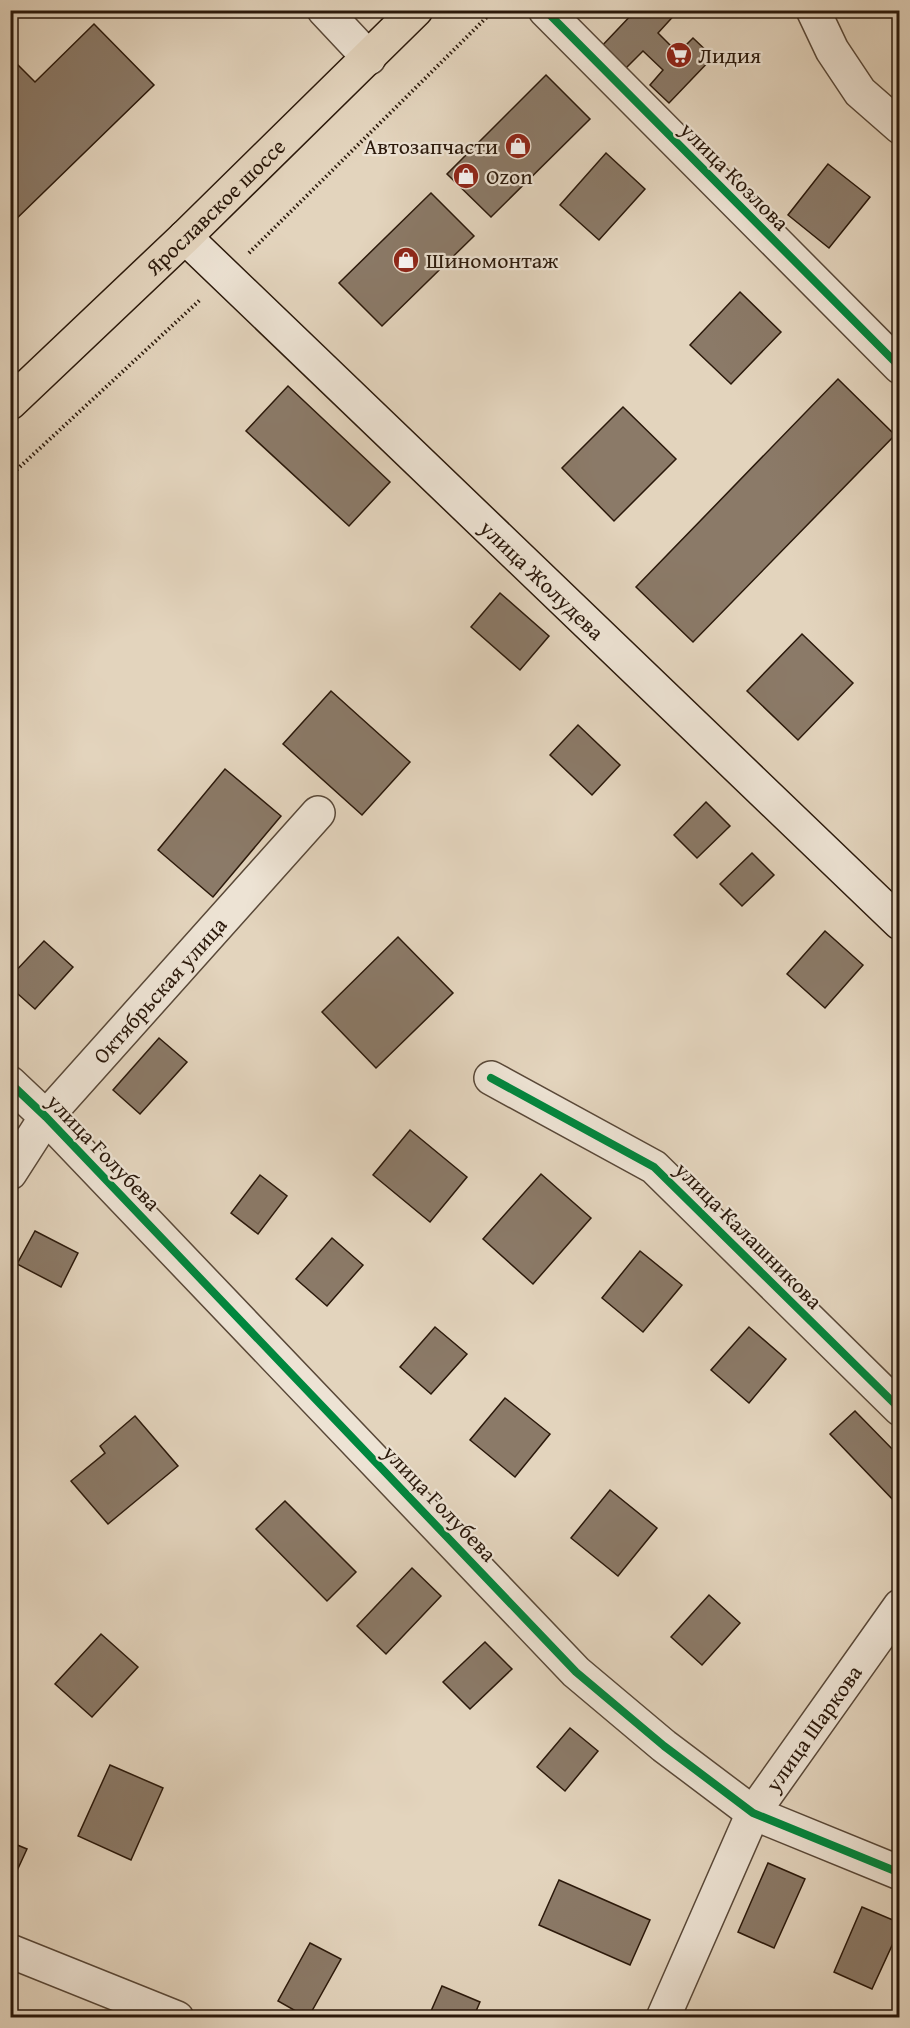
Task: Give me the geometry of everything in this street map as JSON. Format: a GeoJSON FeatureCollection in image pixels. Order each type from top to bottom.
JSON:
{"type":"FeatureCollection","features":[{"type":"Feature","properties":{"kind":"main road","name":"Ярославское шоссе"},"geometry":{"type":"LineString","coordinates":[[10,403],[185,237],[416,10]]}},
{"type":"Feature","properties":{"kind":"street"},"geometry":{"type":"LineString","coordinates":[[324,10],[369,58]]}},
{"type":"Feature","properties":{"kind":"street","name":"улица Козлова"},"geometry":{"type":"LineString","coordinates":[[545,10],[900,367]]}},
{"type":"Feature","properties":{"kind":"street"},"geometry":{"type":"LineString","coordinates":[[813,10],[832,50],[860,92],[900,127]]}},
{"type":"Feature","properties":{"kind":"street","name":"улица Жолудева"},"geometry":{"type":"LineString","coordinates":[[185,237],[900,922]]}},
{"type":"Feature","properties":{"kind":"street","name":"Октябрьская улица"},"geometry":{"type":"LineString","coordinates":[[10,1173],[46,1117],[318,813]]}},
{"type":"Feature","properties":{"kind":"street","name":"улица Калашникова"},"geometry":{"type":"LineString","coordinates":[[490,1078],[654,1167],[900,1409]]}},
{"type":"Feature","properties":{"kind":"street","name":"улица Голубева"},"geometry":{"type":"LineString","coordinates":[[10,1083],[46,1117],[576,1672],[664,1746],[753,1813],[900,1873]]}},
{"type":"Feature","properties":{"kind":"street","name":"улица Шаркова"},"geometry":{"type":"LineString","coordinates":[[663,2018],[753,1813],[900,1606]]}},
{"type":"Feature","properties":{"kind":"street"},"geometry":{"type":"LineString","coordinates":[[10,1951],[177,2018]]}},
{"type":"Feature","properties":{"kind":"path"},"geometry":{"type":"LineString","coordinates":[[10,476],[225,276],[494,10]]}},
{"type":"Feature","properties":{"kind":"building","name":"Лидия"},"geometry":{"type":"Polygon","coordinates":[[[636,10],[679,10],[658,33],[678,53],[693,38],[713,57],[669,103],[650,85],[663,70],[643,51],[623,71],[599,49],[636,10]]]}},
{"type":"Feature","properties":{"kind":"building"},"geometry":{"type":"Polygon","coordinates":[[[94,24],[154,85],[10,225],[10,57],[35,82],[94,24]]]}},
{"type":"Feature","properties":{"kind":"building","name":"Автозапчасти"},"geometry":{"type":"Polygon","coordinates":[[[546,75],[590,119],[491,217],[447,174],[546,75]]]}},
{"type":"Feature","properties":{"kind":"building"},"geometry":{"type":"Polygon","coordinates":[[[606,153],[645,189],[599,240],[560,205],[606,153]]]}},
{"type":"Feature","properties":{"kind":"building"},"geometry":{"type":"Polygon","coordinates":[[[828,164],[870,197],[829,248],[788,215],[828,164]]]}},
{"type":"Feature","properties":{"kind":"building","name":"Шиномонтаж"},"geometry":{"type":"Polygon","coordinates":[[[431,193],[474,236],[382,326],[339,283],[431,193]]]}},
{"type":"Feature","properties":{"kind":"building"},"geometry":{"type":"Polygon","coordinates":[[[740,292],[781,332],[731,384],[690,345],[740,292]]]}},
{"type":"Feature","properties":{"kind":"building"},"geometry":{"type":"Polygon","coordinates":[[[838,379],[895,435],[693,642],[636,587],[838,379]]]}},
{"type":"Feature","properties":{"kind":"building"},"geometry":{"type":"Polygon","coordinates":[[[288,386],[390,482],[349,526],[246,431],[288,386]]]}},
{"type":"Feature","properties":{"kind":"building"},"geometry":{"type":"Polygon","coordinates":[[[623,407],[676,459],[614,521],[562,468],[623,407]]]}},
{"type":"Feature","properties":{"kind":"building"},"geometry":{"type":"Polygon","coordinates":[[[500,593],[549,636],[520,670],[471,627],[500,593]]]}},
{"type":"Feature","properties":{"kind":"building"},"geometry":{"type":"Polygon","coordinates":[[[802,634],[853,683],[798,740],[747,691],[802,634]]]}},
{"type":"Feature","properties":{"kind":"building"},"geometry":{"type":"Polygon","coordinates":[[[331,691],[410,762],[362,815],[283,744],[331,691]]]}},
{"type":"Feature","properties":{"kind":"building"},"geometry":{"type":"Polygon","coordinates":[[[578,725],[620,765],[592,795],[550,755],[578,725]]]}},
{"type":"Feature","properties":{"kind":"building"},"geometry":{"type":"Polygon","coordinates":[[[225,769],[281,816],[213,897],[158,850],[225,769]]]}},
{"type":"Feature","properties":{"kind":"building"},"geometry":{"type":"Polygon","coordinates":[[[706,802],[730,826],[697,858],[674,835],[706,802]]]}},
{"type":"Feature","properties":{"kind":"building"},"geometry":{"type":"Polygon","coordinates":[[[752,853],[774,875],[742,906],[720,884],[752,853]]]}},
{"type":"Feature","properties":{"kind":"building"},"geometry":{"type":"Polygon","coordinates":[[[825,931],[863,965],[825,1008],[787,974],[825,931]]]}},
{"type":"Feature","properties":{"kind":"building"},"geometry":{"type":"Polygon","coordinates":[[[398,937],[453,993],[376,1068],[322,1012],[398,937]]]}},
{"type":"Feature","properties":{"kind":"building"},"geometry":{"type":"Polygon","coordinates":[[[44,941],[73,967],[35,1009],[10,987],[10,977],[44,941]]]}},
{"type":"Feature","properties":{"kind":"building"},"geometry":{"type":"Polygon","coordinates":[[[159,1038],[187,1062],[140,1114],[113,1090],[159,1038]]]}},
{"type":"Feature","properties":{"kind":"building"},"geometry":{"type":"Polygon","coordinates":[[[410,1130],[467,1177],[430,1222],[373,1175],[410,1130]]]}},
{"type":"Feature","properties":{"kind":"building"},"geometry":{"type":"Polygon","coordinates":[[[541,1174],[591,1218],[533,1284],[483,1239],[541,1174]]]}},
{"type":"Feature","properties":{"kind":"building"},"geometry":{"type":"Polygon","coordinates":[[[260,1175],[287,1196],[258,1234],[231,1213],[260,1175]]]}},
{"type":"Feature","properties":{"kind":"building"},"geometry":{"type":"Polygon","coordinates":[[[35,1231],[78,1253],[61,1287],[17,1264],[35,1231]]]}},
{"type":"Feature","properties":{"kind":"building"},"geometry":{"type":"Polygon","coordinates":[[[332,1238],[363,1265],[327,1306],[296,1279],[332,1238]]]}},
{"type":"Feature","properties":{"kind":"building"},"geometry":{"type":"Polygon","coordinates":[[[640,1251],[682,1285],[643,1332],[602,1298],[640,1251]]]}},
{"type":"Feature","properties":{"kind":"building"},"geometry":{"type":"Polygon","coordinates":[[[435,1327],[467,1354],[431,1394],[400,1367],[435,1327]]]}},
{"type":"Feature","properties":{"kind":"building"},"geometry":{"type":"Polygon","coordinates":[[[749,1327],[786,1359],[749,1403],[711,1370],[749,1327]]]}},
{"type":"Feature","properties":{"kind":"building"},"geometry":{"type":"Polygon","coordinates":[[[505,1398],[550,1434],[515,1477],[470,1440],[505,1398]]]}},
{"type":"Feature","properties":{"kind":"building"},"geometry":{"type":"Polygon","coordinates":[[[855,1411],[900,1457],[900,1502],[897,1504],[830,1434],[855,1411]]]}},
{"type":"Feature","properties":{"kind":"building"},"geometry":{"type":"Polygon","coordinates":[[[135,1416],[178,1466],[108,1524],[71,1481],[105,1453],[100,1446],[135,1416]]]}},
{"type":"Feature","properties":{"kind":"building"},"geometry":{"type":"Polygon","coordinates":[[[610,1490],[657,1528],[618,1576],[571,1538],[610,1490]]]}},
{"type":"Feature","properties":{"kind":"building"},"geometry":{"type":"Polygon","coordinates":[[[285,1501],[356,1572],[327,1601],[256,1529],[285,1501]]]}},
{"type":"Feature","properties":{"kind":"building"},"geometry":{"type":"Polygon","coordinates":[[[412,1568],[441,1596],[386,1654],[357,1626],[412,1568]]]}},
{"type":"Feature","properties":{"kind":"building"},"geometry":{"type":"Polygon","coordinates":[[[709,1595],[740,1623],[702,1665],[671,1637],[709,1595]]]}},
{"type":"Feature","properties":{"kind":"building"},"geometry":{"type":"Polygon","coordinates":[[[101,1634],[138,1667],[92,1717],[55,1684],[101,1634]]]}},
{"type":"Feature","properties":{"kind":"building"},"geometry":{"type":"Polygon","coordinates":[[[485,1642],[512,1669],[470,1709],[443,1682],[485,1642]]]}},
{"type":"Feature","properties":{"kind":"building"},"geometry":{"type":"Polygon","coordinates":[[[570,1728],[598,1751],[565,1791],[537,1767],[570,1728]]]}},
{"type":"Feature","properties":{"kind":"building"},"geometry":{"type":"Polygon","coordinates":[[[110,1765],[163,1788],[131,1860],[78,1836],[110,1765]]]}},
{"type":"Feature","properties":{"kind":"building"},"geometry":{"type":"Polygon","coordinates":[[[10,1842],[27,1849],[10,1886],[10,1842]]]}},
{"type":"Feature","properties":{"kind":"building"},"geometry":{"type":"Polygon","coordinates":[[[768,1863],[805,1879],[774,1948],[738,1932],[768,1863]]]}},
{"type":"Feature","properties":{"kind":"building"},"geometry":{"type":"Polygon","coordinates":[[[559,1880],[650,1920],[630,1965],[539,1925],[559,1880]]]}},
{"type":"Feature","properties":{"kind":"building"},"geometry":{"type":"Polygon","coordinates":[[[862,1907],[900,1923],[900,1928],[872,1989],[834,1972],[862,1907]]]}},
{"type":"Feature","properties":{"kind":"building"},"geometry":{"type":"Polygon","coordinates":[[[310,1943],[341,1959],[308,2018],[278,2001],[310,1943]]]}},
{"type":"Feature","properties":{"kind":"building"},"geometry":{"type":"Polygon","coordinates":[[[442,1986],[480,2002],[473,2018],[428,2018],[442,1986]]]}},
{"type":"Feature","properties":{"kind":"cycle path"},"geometry":{"type":"LineString","coordinates":[[545,10],[900,367]]}},
{"type":"Feature","properties":{"kind":"cycle path"},"geometry":{"type":"LineString","coordinates":[[491,1078],[654,1167],[900,1409]]}},
{"type":"Feature","properties":{"kind":"cycle path"},"geometry":{"type":"LineString","coordinates":[[10,1083],[46,1117],[576,1672],[664,1746],[753,1813],[900,1873]]}},
{"type":"Feature","properties":{"kind":"place","name":"Лидия"},"geometry":{"type":"Point","coordinates":[679,55]}},
{"type":"Feature","properties":{"kind":"place","name":"Автозапчасти"},"geometry":{"type":"Point","coordinates":[518,146]}},
{"type":"Feature","properties":{"kind":"place","name":"Ozon"},"geometry":{"type":"Point","coordinates":[466,176]}},
{"type":"Feature","properties":{"kind":"place","name":"Шиномонтаж"},"geometry":{"type":"Point","coordinates":[406,260]}}]}
